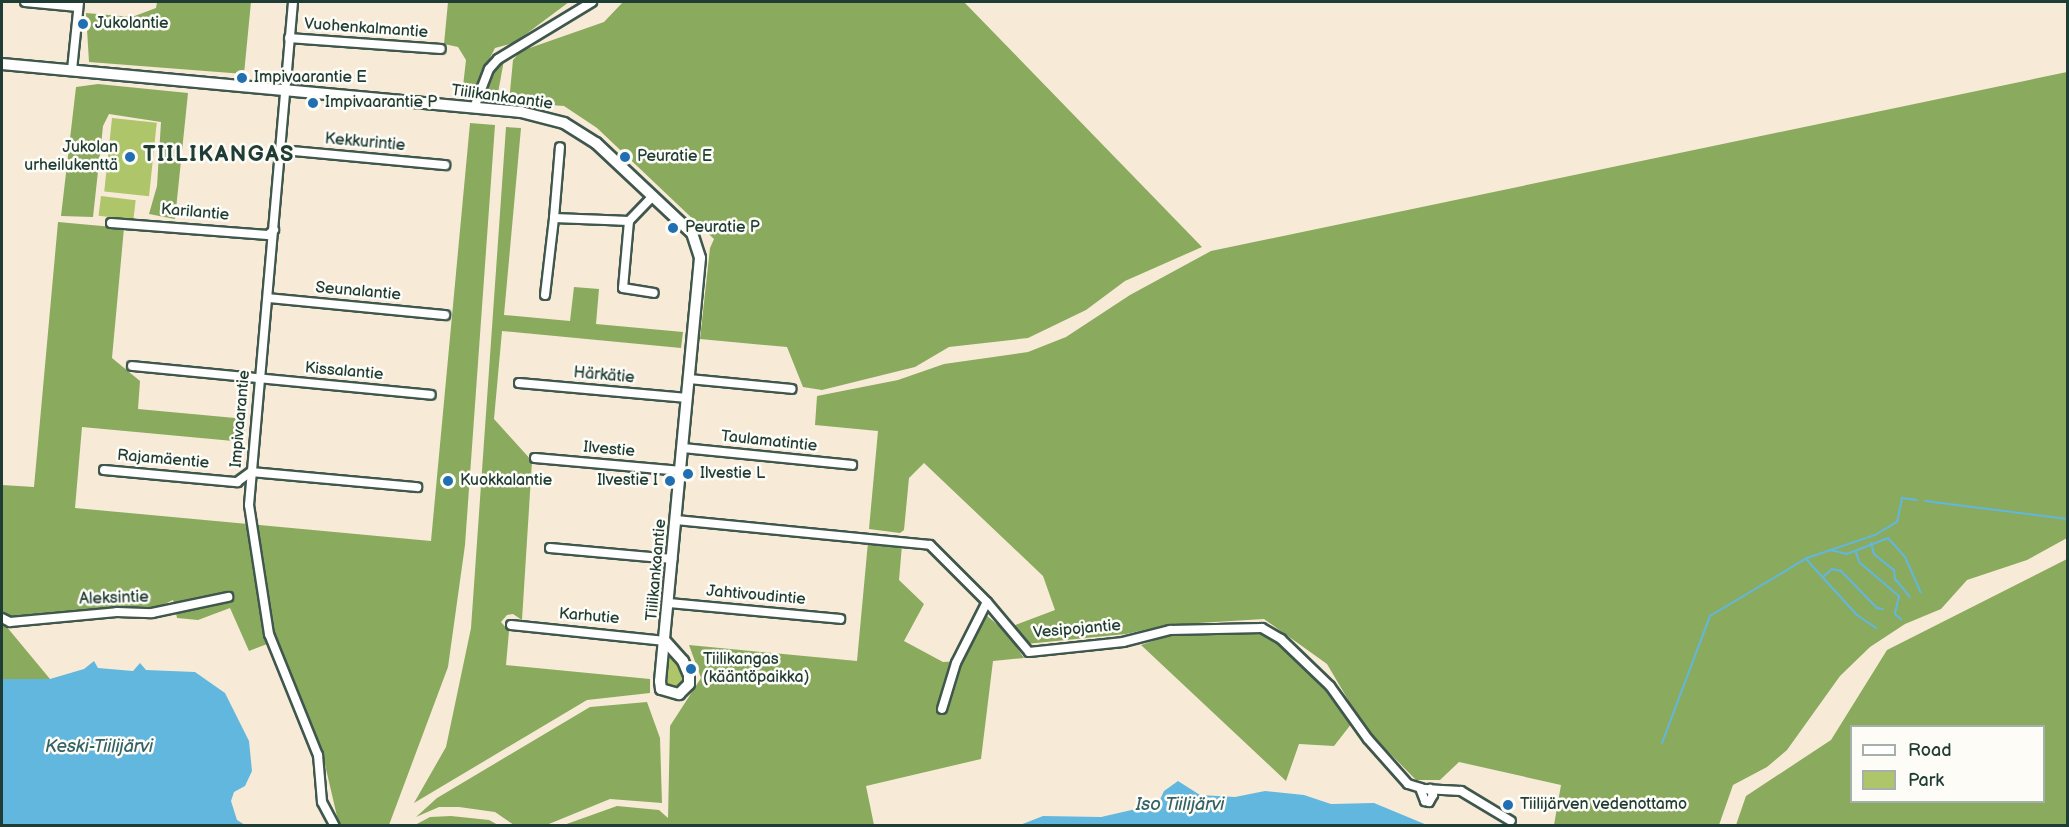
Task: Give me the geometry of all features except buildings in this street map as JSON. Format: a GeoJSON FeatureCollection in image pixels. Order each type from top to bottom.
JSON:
{"type":"FeatureCollection","features":[{"type":"Feature","properties":{"kind":"street"},"geometry":{"type":"LineString","coordinates":[[25,2],[79,4],[72,70]]}},
{"type":"Feature","properties":{"kind":"street","name":"Impivaarantie"},"geometry":{"type":"LineString","coordinates":[[293,2],[268,298],[257,379],[250,519],[269,634],[318,754],[322,802],[335,825]]}},
{"type":"Feature","properties":{"kind":"street"},"geometry":{"type":"LineString","coordinates":[[474,108],[489,69],[498,59],[592,2]]}},
{"type":"Feature","properties":{"kind":"street","name":"Vuohenkalmantie"},"geometry":{"type":"LineString","coordinates":[[289,38],[441,49]]}},
{"type":"Feature","properties":{"kind":"street","name":"Tiilikankaantie"},"geometry":{"type":"LineString","coordinates":[[2,64],[536,114],[571,126],[596,143],[692,233],[700,258],[688,379],[683,448],[676,520],[673,559],[665,641],[661,690],[679,694],[689,684],[689,675],[683,661],[665,641]]}},
{"type":"Feature","properties":{"kind":"street"},"geometry":{"type":"LineString","coordinates":[[545,295],[560,147]]}},
{"type":"Feature","properties":{"kind":"street","name":"Kekkurintie"},"geometry":{"type":"LineString","coordinates":[[282,150],[445,165]]}},
{"type":"Feature","properties":{"kind":"street"},"geometry":{"type":"LineString","coordinates":[[652,196],[629,221],[623,288],[654,293]]}},
{"type":"Feature","properties":{"kind":"street"},"geometry":{"type":"LineString","coordinates":[[554,218],[629,221]]}},
{"type":"Feature","properties":{"kind":"street","name":"Karilantie"},"geometry":{"type":"LineString","coordinates":[[111,223],[268,235],[274,230]]}},
{"type":"Feature","properties":{"kind":"street","name":"Seunalantie"},"geometry":{"type":"LineString","coordinates":[[268,298],[445,315]]}},
{"type":"Feature","properties":{"kind":"street","name":"Kissalantie"},"geometry":{"type":"LineString","coordinates":[[132,366],[431,395]]}},
{"type":"Feature","properties":{"kind":"street"},"geometry":{"type":"LineString","coordinates":[[688,379],[792,389]]}},
{"type":"Feature","properties":{"kind":"street","name":"Härkätie"},"geometry":{"type":"LineString","coordinates":[[519,383],[687,398]]}},
{"type":"Feature","properties":{"kind":"street","name":"Taulamatintie"},"geometry":{"type":"LineString","coordinates":[[683,448],[852,465]]}},
{"type":"Feature","properties":{"kind":"street","name":"Ilvestie"},"geometry":{"type":"LineString","coordinates":[[535,458],[681,471]]}},
{"type":"Feature","properties":{"kind":"street","name":"Rajamäentie"},"geometry":{"type":"LineString","coordinates":[[104,470],[237,482],[251,472]]}},
{"type":"Feature","properties":{"kind":"street"},"geometry":{"type":"LineString","coordinates":[[251,472],[417,487]]}},
{"type":"Feature","properties":{"kind":"street","name":"Vesipojantie"},"geometry":{"type":"LineString","coordinates":[[676,520],[917,542],[937,551],[987,602],[1029,652],[1123,642],[1170,630],[1253,627],[1270,631],[1330,686],[1377,751],[1408,784],[1420,788],[1461,791],[1511,821]]}},
{"type":"Feature","properties":{"kind":"street"},"geometry":{"type":"LineString","coordinates":[[550,548],[673,559]]}},
{"type":"Feature","properties":{"kind":"street","name":"Aleksintie"},"geometry":{"type":"LineString","coordinates":[[2,618],[10,622],[117,612],[152,613],[228,597]]}},
{"type":"Feature","properties":{"kind":"street"},"geometry":{"type":"LineString","coordinates":[[942,709],[956,663],[987,602]]}},
{"type":"Feature","properties":{"kind":"street","name":"Jahtivoudintie"},"geometry":{"type":"LineString","coordinates":[[669,603],[840,618]]}},
{"type":"Feature","properties":{"kind":"street","name":"Karhutie"},"geometry":{"type":"LineString","coordinates":[[511,625],[665,641]]}},
{"type":"Feature","properties":{"kind":"street","name":"Vesipojantie"},"geometry":{"type":"LineString","coordinates":[[1420,788],[1429,802],[1433,795],[1430,789]]}},
{"type":"Feature","properties":{"kind":"green space"},"geometry":{"type":"Polygon","coordinates":[[[157,2],[251,2],[244,74],[89,62],[86,13],[132,17],[156,8],[157,2]]]}},
{"type":"Feature","properties":{"kind":"green space"},"geometry":{"type":"Polygon","coordinates":[[[448,2],[569,2],[514,43],[495,48],[471,96],[462,95],[466,60],[458,47],[444,44],[448,2]]]}},
{"type":"Feature","properties":{"kind":"green space"},"geometry":{"type":"Polygon","coordinates":[[[623,2],[964,2],[1202,247],[1125,281],[1086,310],[1028,338],[949,347],[915,367],[822,390],[803,387],[787,347],[700,339],[710,248],[714,239],[597,128],[564,106],[509,102],[513,60],[521,51],[604,22],[623,2]]]}},
{"type":"Feature","properties":{"kind":"green space"},"geometry":{"type":"Polygon","coordinates":[[[504,60],[496,104],[488,103],[484,92],[491,69],[504,60]]]}},
{"type":"Feature","properties":{"kind":"green space"},"geometry":{"type":"Polygon","coordinates":[[[2067,72],[2067,538],[2027,560],[1967,580],[1941,609],[1905,624],[1870,647],[1840,676],[1787,750],[1767,767],[1733,785],[1719,825],[1554,825],[1561,785],[1459,762],[1440,780],[1416,780],[1364,727],[1327,664],[1264,619],[1166,625],[1126,634],[1026,644],[1013,626],[1055,610],[1043,576],[924,463],[909,478],[904,530],[900,533],[869,529],[878,431],[815,425],[817,396],[898,380],[944,364],[1028,352],[1066,337],[1130,295],[1211,251],[2067,72]]]}},
{"type":"Feature","properties":{"kind":"green space"},"geometry":{"type":"Polygon","coordinates":[[[98,84],[188,93],[175,219],[149,214],[157,186],[161,122],[109,114],[103,126],[93,217],[61,216],[76,87],[98,84]]]}},
{"type":"Feature","properties":{"kind":"green space","name":"Jukolan urheilukenttä"},"geometry":{"type":"Polygon","coordinates":[[[112,118],[157,123],[149,196],[104,192],[112,118]]]}},
{"type":"Feature","properties":{"kind":"green space"},"geometry":{"type":"Polygon","coordinates":[[[470,123],[495,125],[465,545],[448,667],[389,825],[339,825],[323,756],[275,641],[249,651],[230,608],[198,620],[177,618],[173,600],[152,610],[2,618],[2,485],[34,487],[58,222],[124,228],[112,358],[140,381],[138,409],[246,419],[244,442],[82,427],[75,508],[431,541],[470,123]]]}},
{"type":"Feature","properties":{"kind":"green space"},"geometry":{"type":"Polygon","coordinates":[[[506,127],[521,128],[504,315],[570,321],[574,287],[599,289],[596,324],[683,332],[681,348],[502,331],[494,419],[532,461],[522,620],[513,614],[507,615],[501,622],[509,631],[506,665],[650,679],[650,693],[587,700],[414,803],[446,747],[471,628],[506,127]]]}},
{"type":"Feature","properties":{"kind":"green space"},"geometry":{"type":"Polygon","coordinates":[[[101,196],[136,200],[133,220],[99,216],[101,196]]]}},
{"type":"Feature","properties":{"kind":"green space"},"geometry":{"type":"Polygon","coordinates":[[[868,542],[902,545],[899,580],[924,604],[904,641],[943,662],[963,661],[985,614],[1006,632],[1024,658],[993,661],[981,759],[866,786],[874,825],[561,826],[617,806],[659,810],[668,818],[670,726],[701,678],[689,645],[857,661],[868,542]]]}},
{"type":"Feature","properties":{"kind":"green space"},"geometry":{"type":"Polygon","coordinates":[[[2067,559],[2067,825],[1736,825],[1746,796],[1831,740],[1887,650],[2067,559]]]}},
{"type":"Feature","properties":{"kind":"green space"},"geometry":{"type":"Polygon","coordinates":[[[2,621],[6,626],[50,679],[2,679],[2,621]]]}},
{"type":"Feature","properties":{"kind":"green space"},"geometry":{"type":"Polygon","coordinates":[[[1249,630],[1267,633],[1328,689],[1352,723],[1334,746],[1299,744],[1286,781],[1141,645],[1168,636],[1249,630]]]}},
{"type":"Feature","properties":{"kind":"green space"},"geometry":{"type":"Polygon","coordinates":[[[667,649],[677,657],[686,680],[682,688],[669,690],[666,683],[667,649]]]}},
{"type":"Feature","properties":{"kind":"green space"},"geometry":{"type":"Polygon","coordinates":[[[647,702],[660,738],[662,803],[610,799],[544,826],[514,825],[495,812],[459,807],[439,807],[416,817],[437,798],[590,707],[647,702]]]}},
{"type":"Feature","properties":{"kind":"green space"},"geometry":{"type":"Polygon","coordinates":[[[451,816],[489,820],[498,825],[415,825],[430,817],[451,816]]]}},
{"type":"Feature","properties":{"kind":"water","name":"Keski-Tiilijärvi"},"geometry":{"type":"Polygon","coordinates":[[[94,661],[98,668],[133,671],[140,663],[146,670],[195,672],[225,693],[249,741],[252,771],[245,786],[234,792],[231,801],[237,820],[245,825],[2,825],[2,679],[50,679],[84,669],[94,661]]]}},
{"type":"Feature","properties":{"kind":"water","name":"Iso Tiilijärvi"},"geometry":{"type":"Polygon","coordinates":[[[1178,781],[1200,795],[1235,797],[1265,791],[1304,795],[1331,804],[1374,803],[1427,825],[1020,825],[1043,816],[1101,817],[1158,804],[1164,791],[1178,781]]]}},
{"type":"Feature","properties":{"kind":"waterway"},"geometry":{"type":"LineString","coordinates":[[1662,743],[1710,616],[1807,558],[1875,535],[1897,522],[1902,498],[1917,500]]}},
{"type":"Feature","properties":{"kind":"waterway"},"geometry":{"type":"LineString","coordinates":[[1925,501],[2068,519]]}},
{"type":"Feature","properties":{"kind":"waterway"},"geometry":{"type":"LineString","coordinates":[[1830,550],[1847,554],[1888,538],[1905,557],[1921,593]]}},
{"type":"Feature","properties":{"kind":"waterway"},"geometry":{"type":"LineString","coordinates":[[1871,543],[1874,554],[1894,570],[1895,579],[1910,597]]}},
{"type":"Feature","properties":{"kind":"waterway"},"geometry":{"type":"LineString","coordinates":[[1856,552],[1859,562],[1899,596],[1895,614],[1901,619]]}},
{"type":"Feature","properties":{"kind":"waterway"},"geometry":{"type":"LineString","coordinates":[[1806,559],[1857,615],[1876,628]]}},
{"type":"Feature","properties":{"kind":"waterway"},"geometry":{"type":"LineString","coordinates":[[1823,577],[1832,569],[1841,571],[1877,608],[1883,609]]}},
{"type":"Feature","properties":{"kind":"place","name":"Jukolantie"},"geometry":{"type":"Point","coordinates":[83,24]}},
{"type":"Feature","properties":{"kind":"place","name":"Impivaarantie E"},"geometry":{"type":"Point","coordinates":[242,78]}},
{"type":"Feature","properties":{"kind":"place","name":"Impivaarantie P"},"geometry":{"type":"Point","coordinates":[313,103]}},
{"type":"Feature","properties":{"kind":"place","name":"Jukolan urheilukenttä"},"geometry":{"type":"Point","coordinates":[130,157]}},
{"type":"Feature","properties":{"kind":"place","name":"Peuratie E"},"geometry":{"type":"Point","coordinates":[625,157]}},
{"type":"Feature","properties":{"kind":"place","name":"Peuratie P"},"geometry":{"type":"Point","coordinates":[673,228]}},
{"type":"Feature","properties":{"kind":"place","name":"Ilvestie L"},"geometry":{"type":"Point","coordinates":[688,474]}},
{"type":"Feature","properties":{"kind":"place","name":"Kuokkalantie"},"geometry":{"type":"Point","coordinates":[448,481]}},
{"type":"Feature","properties":{"kind":"place","name":"Ilvestie I"},"geometry":{"type":"Point","coordinates":[670,481]}},
{"type":"Feature","properties":{"kind":"place","name":"Tiilikangas (kääntöpaikka)"},"geometry":{"type":"Point","coordinates":[691,669]}},
{"type":"Feature","properties":{"kind":"place","name":"Tiilijärven vedenottamo"},"geometry":{"type":"Point","coordinates":[1508,805]}},
{"type":"Feature","properties":{"kind":"district","name":"TIILIKANGAS"},"geometry":{"type":"Point","coordinates":[219,155]}}]}
